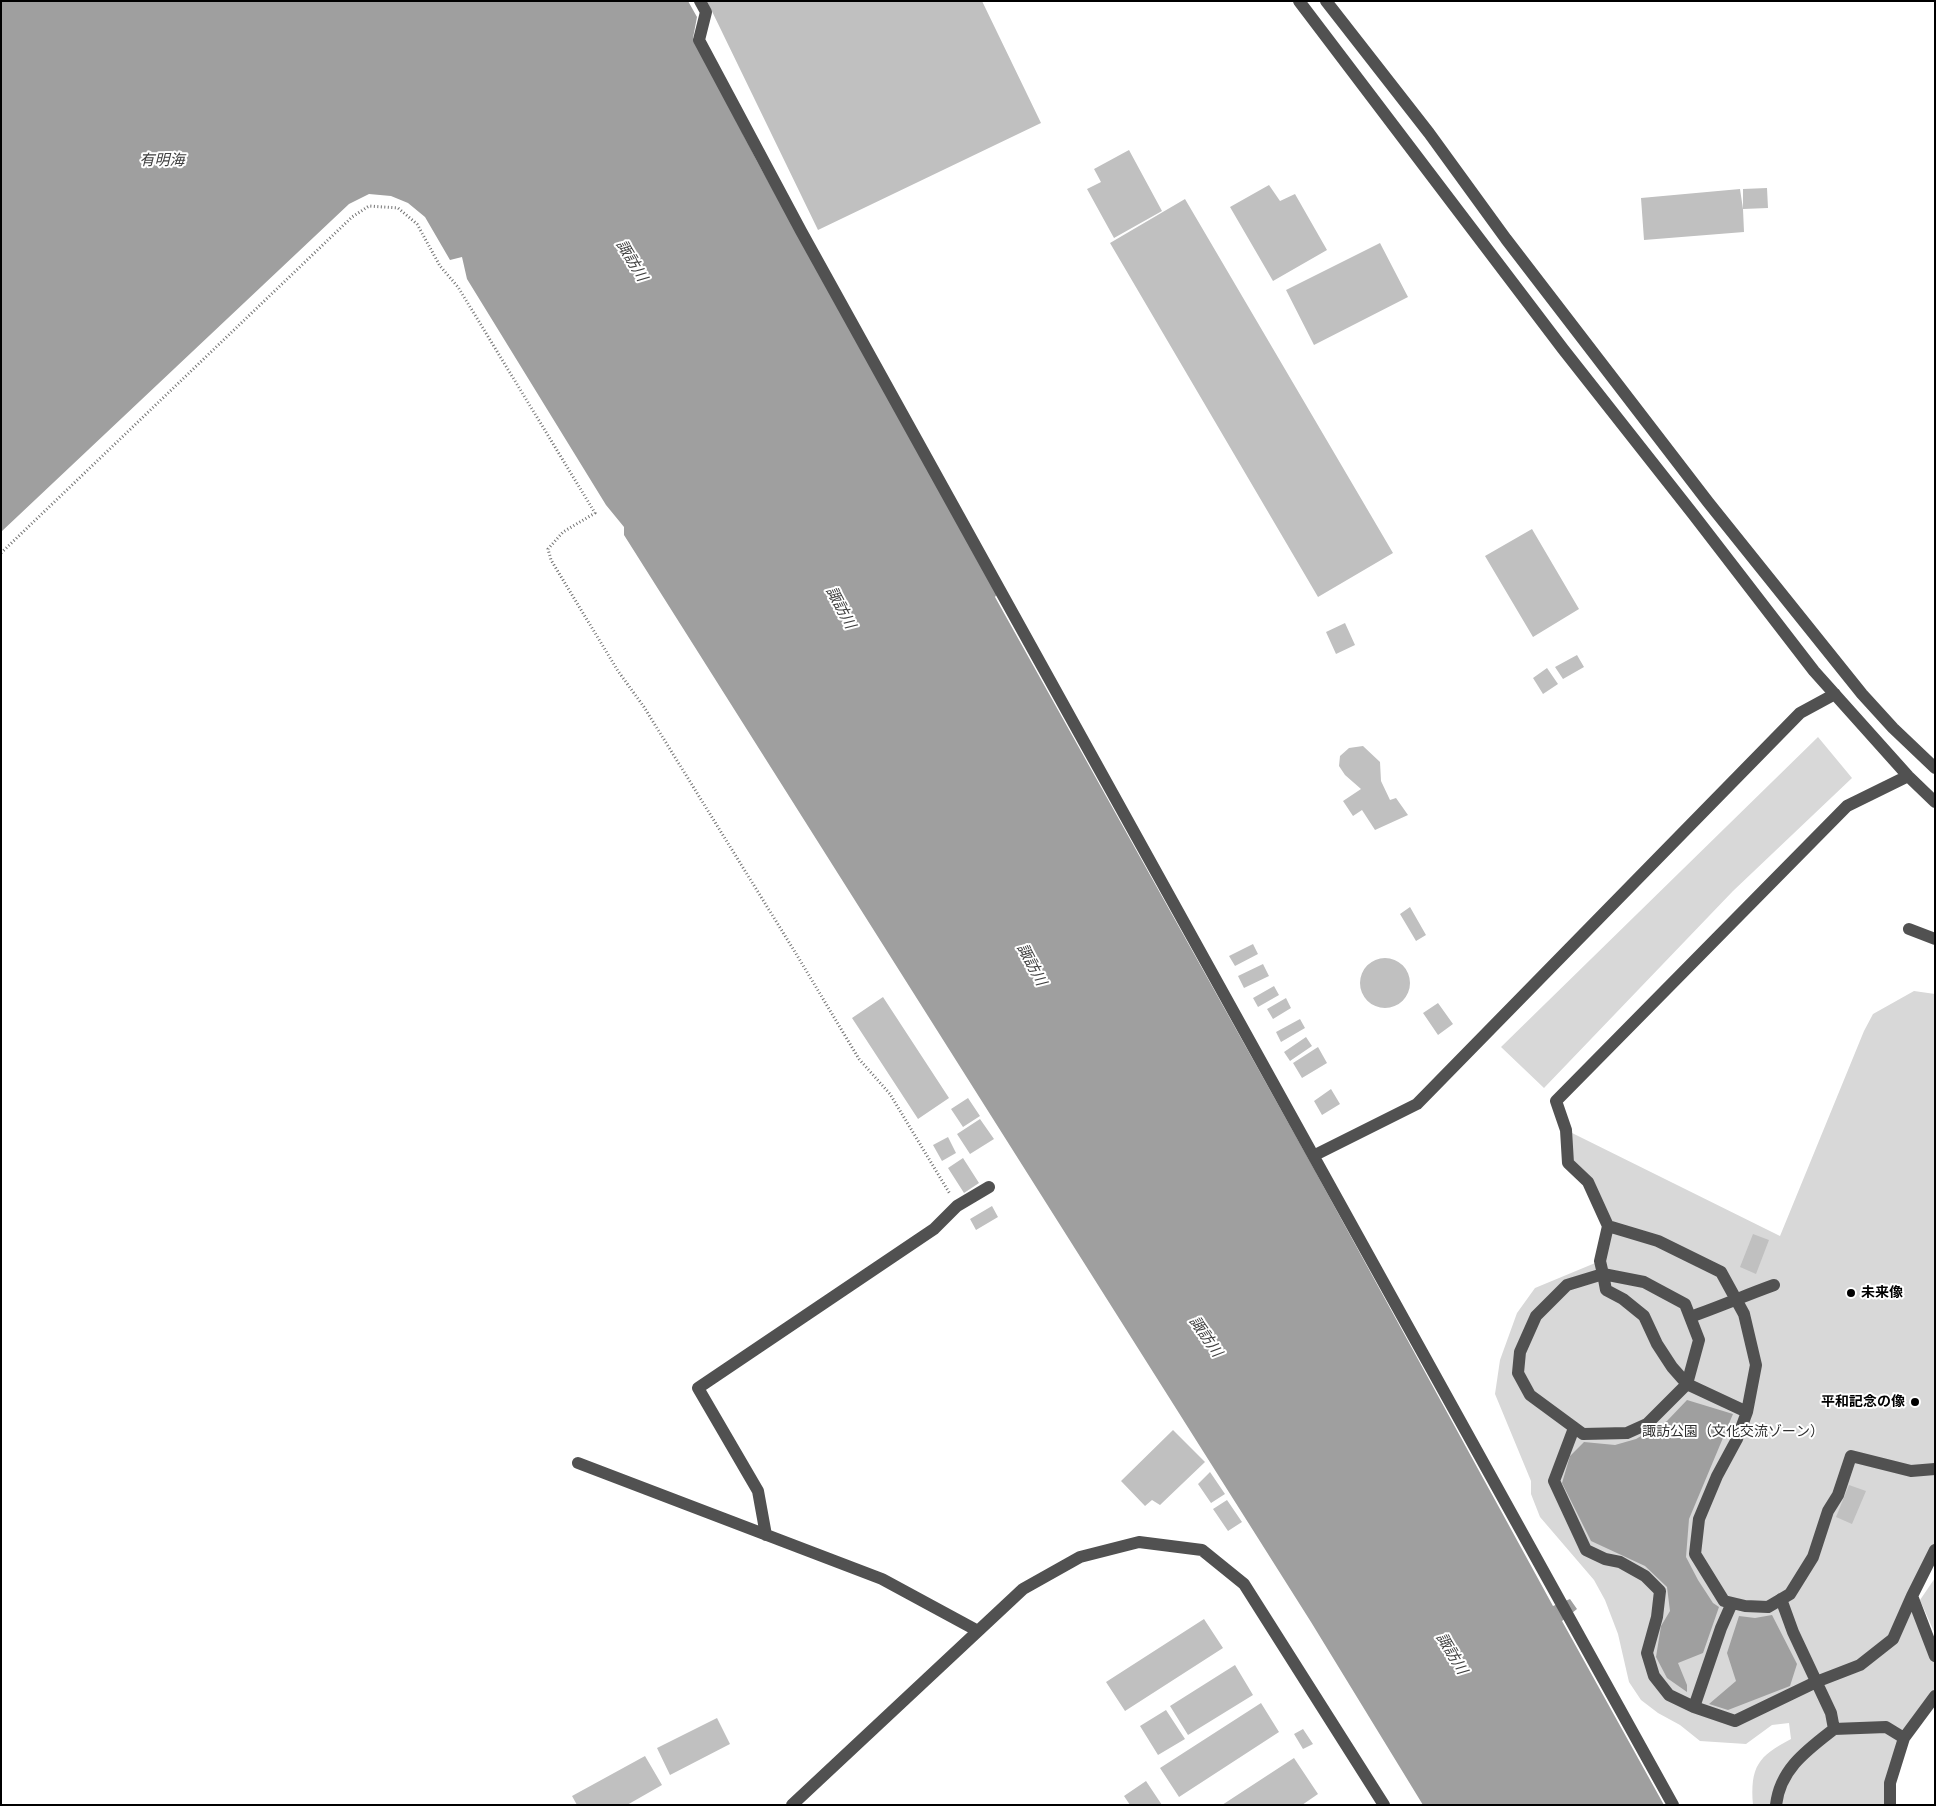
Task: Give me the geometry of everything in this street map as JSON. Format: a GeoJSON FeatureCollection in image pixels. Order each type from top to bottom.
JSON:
{"type":"FeatureCollection","features":[{"type":"Feature","properties":{"kind":"street"},"geometry":{"type":"LineString","coordinates":[[700,1],[706,12],[699,40],[801,231],[1673,1805]]}},
{"type":"Feature","properties":{"kind":"street"},"geometry":{"type":"LineString","coordinates":[[1299,1],[1563,349],[1814,671],[1908,776],[1935,802]]}},
{"type":"Feature","properties":{"kind":"street"},"geometry":{"type":"LineString","coordinates":[[1326,1],[1708,502],[1862,694],[1893,728],[1935,768]]}},
{"type":"Feature","properties":{"kind":"street"},"geometry":{"type":"LineString","coordinates":[[1318,1153],[1417,1104],[1800,713],[1835,694]]}},
{"type":"Feature","properties":{"kind":"street"},"geometry":{"type":"LineString","coordinates":[[1747,1412],[1687,1384],[1672,1367],[1657,1344],[1644,1316],[1623,1299],[1606,1290],[1600,1261],[1608,1226],[1588,1182],[1568,1163],[1566,1130],[1556,1101],[1847,806],[1908,776]]}},
{"type":"Feature","properties":{"kind":"street"},"geometry":{"type":"LineString","coordinates":[[1909,929],[1935,939]]}},
{"type":"Feature","properties":{"kind":"street"},"geometry":{"type":"LineString","coordinates":[[766,1535],[758,1491],[698,1388],[934,1229],[957,1206],[989,1187]]}},
{"type":"Feature","properties":{"kind":"street"},"geometry":{"type":"LineString","coordinates":[[1608,1226],[1658,1241],[1721,1272],[1744,1314],[1756,1366],[1747,1412],[1737,1439],[1717,1476],[1699,1519],[1695,1554],[1724,1601],[1745,1606],[1768,1607],[1790,1594],[1813,1558],[1828,1511],[1838,1495],[1852,1456],[1911,1471],[1935,1469]]}},
{"type":"Feature","properties":{"kind":"street"},"geometry":{"type":"LineString","coordinates":[[1603,1274],[1644,1282],[1666,1292],[1685,1304],[1699,1340],[1687,1384],[1647,1424],[1627,1433],[1584,1434],[1530,1395],[1518,1373],[1520,1352],[1536,1316],[1567,1285],[1603,1274]]}},
{"type":"Feature","properties":{"kind":"street"},"geometry":{"type":"LineString","coordinates":[[1690,1317],[1774,1284]]}},
{"type":"Feature","properties":{"kind":"street"},"geometry":{"type":"LineString","coordinates":[[1574,1428],[1554,1481],[1586,1550],[1605,1559],[1620,1562],[1645,1576],[1660,1591],[1657,1617],[1647,1653],[1654,1676],[1669,1695],[1694,1707],[1735,1721],[1816,1682],[1860,1665],[1893,1639],[1935,1550]]}},
{"type":"Feature","properties":{"kind":"street"},"geometry":{"type":"LineString","coordinates":[[578,1463],[882,1579],[978,1631]]}},
{"type":"Feature","properties":{"kind":"street"},"geometry":{"type":"LineString","coordinates":[[792,1805],[1022,1589],[1080,1557],[1139,1542],[1202,1550],[1244,1584],[1384,1805]]}},
{"type":"Feature","properties":{"kind":"street"},"geometry":{"type":"LineString","coordinates":[[1912,1596],[1935,1656]]}},
{"type":"Feature","properties":{"kind":"street"},"geometry":{"type":"LineString","coordinates":[[1781,1599],[1793,1632],[1831,1714],[1834,1729]]}},
{"type":"Feature","properties":{"kind":"street"},"geometry":{"type":"LineString","coordinates":[[1694,1707],[1712,1652],[1732,1603]]}},
{"type":"Feature","properties":{"kind":"street"},"geometry":{"type":"LineString","coordinates":[[1890,1805],[1890,1783],[1904,1738],[1935,1696]]}},
{"type":"Feature","properties":{"kind":"street"},"geometry":{"type":"LineString","coordinates":[[1776,1805],[1782,1781],[1795,1760],[1834,1729],[1886,1727],[1904,1738]]}},
{"type":"Feature","properties":{"kind":"path"},"geometry":{"type":"LineString","coordinates":[[1,553],[352,217],[369,206],[398,208],[417,224],[440,266],[458,286],[595,513],[563,532],[548,549],[551,560],[618,671],[644,707],[785,935],[859,1059],[890,1094],[957,1206]]}},
{"type":"Feature","properties":{"kind":"green space"},"geometry":{"type":"Polygon","coordinates":[[[1818,737],[1852,778],[1733,891],[1544,1088],[1501,1047],[1818,737]]]}},
{"type":"Feature","properties":{"kind":"green space","name":"諏訪公園（文化交流ゾーン）"},"geometry":{"type":"Polygon","coordinates":[[[1914,991],[1935,994],[1935,1550],[1912,1596],[1935,1656],[1935,1695],[1904,1738],[1890,1805],[1753,1805],[1753,1781],[1758,1764],[1771,1751],[1791,1739],[1789,1723],[1772,1725],[1746,1744],[1700,1741],[1680,1725],[1658,1713],[1641,1700],[1629,1682],[1618,1634],[1605,1600],[1594,1580],[1540,1517],[1531,1494],[1531,1481],[1495,1394],[1500,1360],[1517,1313],[1535,1288],[1600,1261],[1608,1226],[1588,1183],[1568,1163],[1566,1130],[1780,1236],[1864,1031],[1873,1014],[1914,991]]]}},
{"type":"Feature","properties":{"kind":"green space"},"geometry":{"type":"Polygon","coordinates":[[[1935,1578],[1935,1634],[1920,1600],[1935,1578]]]}},
{"type":"Feature","properties":{"kind":"water"},"geometry":{"type":"Polygon","coordinates":[[[1,1],[688,1],[697,17],[693,38],[758,163],[997,594],[995,597],[1309,1160],[1553,1606],[1570,1599],[1577,1609],[1562,1621],[1664,1805],[1423,1805],[1311,1622],[624,535],[624,527],[606,505],[467,279],[462,257],[450,260],[425,217],[408,203],[391,196],[369,194],[349,204],[1,532],[1,1]]]}},
{"type":"Feature","properties":{"kind":"water"},"geometry":{"type":"Polygon","coordinates":[[[1687,1400],[1733,1414],[1689,1519],[1686,1557],[1713,1603],[1719,1607],[1703,1653],[1678,1663],[1687,1685],[1687,1692],[1667,1678],[1656,1657],[1661,1626],[1670,1611],[1667,1587],[1645,1566],[1591,1541],[1562,1483],[1570,1456],[1584,1442],[1615,1445],[1636,1439],[1667,1421],[1687,1400]]]}},
{"type":"Feature","properties":{"kind":"water"},"geometry":{"type":"Polygon","coordinates":[[[1772,1615],[1797,1664],[1790,1686],[1728,1710],[1709,1704],[1736,1681],[1727,1653],[1739,1616],[1755,1618],[1772,1615]]]}},
{"type":"Feature","properties":{"kind":"building"},"geometry":{"type":"Polygon","coordinates":[[[707,1],[982,1],[1041,123],[818,230],[707,1]]]}},
{"type":"Feature","properties":{"kind":"building"},"geometry":{"type":"Polygon","coordinates":[[[1129,150],[1162,211],[1114,238],[1087,189],[1101,182],[1094,169],[1129,150]]]}},
{"type":"Feature","properties":{"kind":"building"},"geometry":{"type":"Polygon","coordinates":[[[1269,185],[1280,201],[1295,194],[1327,250],[1273,281],[1230,207],[1269,185]]]}},
{"type":"Feature","properties":{"kind":"building"},"geometry":{"type":"Polygon","coordinates":[[[1767,188],[1768,208],[1743,209],[1743,189],[1767,188]]]}},
{"type":"Feature","properties":{"kind":"building"},"geometry":{"type":"Polygon","coordinates":[[[1740,189],[1744,232],[1644,240],[1641,198],[1740,189]]]}},
{"type":"Feature","properties":{"kind":"building"},"geometry":{"type":"Polygon","coordinates":[[[1185,199],[1393,553],[1318,597],[1110,243],[1185,199]]]}},
{"type":"Feature","properties":{"kind":"building"},"geometry":{"type":"Polygon","coordinates":[[[1380,243],[1408,297],[1314,345],[1286,290],[1380,243]]]}},
{"type":"Feature","properties":{"kind":"building"},"geometry":{"type":"Polygon","coordinates":[[[1532,529],[1579,609],[1533,637],[1485,556],[1532,529]]]}},
{"type":"Feature","properties":{"kind":"building"},"geometry":{"type":"Polygon","coordinates":[[[1345,623],[1355,645],[1336,654],[1326,632],[1345,623]]]}},
{"type":"Feature","properties":{"kind":"building"},"geometry":{"type":"Polygon","coordinates":[[[1577,655],[1584,667],[1563,679],[1555,667],[1577,655]]]}},
{"type":"Feature","properties":{"kind":"building"},"geometry":{"type":"Polygon","coordinates":[[[1547,668],[1558,684],[1543,694],[1533,678],[1547,668]]]}},
{"type":"Feature","properties":{"kind":"building"},"geometry":{"type":"Polygon","coordinates":[[[1363,746],[1380,762],[1381,781],[1390,800],[1396,798],[1408,815],[1375,830],[1362,810],[1353,816],[1343,801],[1361,789],[1345,775],[1339,766],[1340,756],[1349,748],[1363,746]]]}},
{"type":"Feature","properties":{"kind":"building"},"geometry":{"type":"Polygon","coordinates":[[[1410,907],[1426,935],[1416,941],[1400,914],[1410,907]]]}},
{"type":"Feature","properties":{"kind":"building"},"geometry":{"type":"Polygon","coordinates":[[[1253,944],[1258,954],[1235,966],[1229,956],[1253,944]]]}},
{"type":"Feature","properties":{"kind":"building"},"geometry":{"type":"Polygon","coordinates":[[[1380,958],[1390,958],[1403,965],[1410,978],[1410,988],[1403,1001],[1390,1008],[1380,1008],[1371,1004],[1364,997],[1360,988],[1360,978],[1364,969],[1371,962],[1380,958]]]}},
{"type":"Feature","properties":{"kind":"building"},"geometry":{"type":"Polygon","coordinates":[[[1263,964],[1269,976],[1244,988],[1238,976],[1263,964]]]}},
{"type":"Feature","properties":{"kind":"building"},"geometry":{"type":"Polygon","coordinates":[[[1274,986],[1279,995],[1258,1007],[1253,998],[1274,986]]]}},
{"type":"Feature","properties":{"kind":"building"},"geometry":{"type":"Polygon","coordinates":[[[883,997],[949,1098],[918,1119],[852,1018],[883,997]]]}},
{"type":"Feature","properties":{"kind":"building"},"geometry":{"type":"Polygon","coordinates":[[[1286,998],[1291,1008],[1273,1019],[1267,1009],[1286,998]]]}},
{"type":"Feature","properties":{"kind":"building"},"geometry":{"type":"Polygon","coordinates":[[[1438,1003],[1453,1024],[1438,1035],[1423,1013],[1438,1003]]]}},
{"type":"Feature","properties":{"kind":"building"},"geometry":{"type":"Polygon","coordinates":[[[1300,1019],[1305,1028],[1281,1042],[1276,1032],[1300,1019]]]}},
{"type":"Feature","properties":{"kind":"building"},"geometry":{"type":"Polygon","coordinates":[[[1306,1037],[1312,1046],[1290,1061],[1284,1052],[1306,1037]]]}},
{"type":"Feature","properties":{"kind":"building"},"geometry":{"type":"Polygon","coordinates":[[[1318,1047],[1327,1063],[1302,1078],[1293,1063],[1318,1047]]]}},
{"type":"Feature","properties":{"kind":"building"},"geometry":{"type":"Polygon","coordinates":[[[1331,1089],[1340,1104],[1322,1115],[1314,1101],[1331,1089]]]}},
{"type":"Feature","properties":{"kind":"building"},"geometry":{"type":"Polygon","coordinates":[[[968,1098],[980,1116],[963,1127],[951,1109],[968,1098]]]}},
{"type":"Feature","properties":{"kind":"building"},"geometry":{"type":"Polygon","coordinates":[[[980,1119],[994,1139],[970,1154],[957,1134],[980,1119]]]}},
{"type":"Feature","properties":{"kind":"building"},"geometry":{"type":"Polygon","coordinates":[[[948,1137],[956,1153],[942,1161],[933,1145],[948,1137]]]}},
{"type":"Feature","properties":{"kind":"building"},"geometry":{"type":"Polygon","coordinates":[[[963,1158],[979,1183],[964,1193],[948,1168],[963,1158]]]}},
{"type":"Feature","properties":{"kind":"building"},"geometry":{"type":"Polygon","coordinates":[[[992,1206],[998,1217],[976,1230],[970,1219],[992,1206]]]}},
{"type":"Feature","properties":{"kind":"building"},"geometry":{"type":"Polygon","coordinates":[[[1753,1234],[1769,1240],[1756,1274],[1740,1267],[1753,1234]]]}},
{"type":"Feature","properties":{"kind":"building"},"geometry":{"type":"Polygon","coordinates":[[[1173,1430],[1205,1462],[1160,1505],[1152,1500],[1145,1506],[1121,1481],[1173,1430]]]}},
{"type":"Feature","properties":{"kind":"building"},"geometry":{"type":"Polygon","coordinates":[[[1210,1472],[1225,1494],[1211,1503],[1198,1484],[1210,1472]]]}},
{"type":"Feature","properties":{"kind":"building"},"geometry":{"type":"Polygon","coordinates":[[[1849,1485],[1866,1491],[1852,1524],[1836,1517],[1849,1485]]]}},
{"type":"Feature","properties":{"kind":"building"},"geometry":{"type":"Polygon","coordinates":[[[1227,1500],[1242,1522],[1228,1531],[1213,1509],[1227,1500]]]}},
{"type":"Feature","properties":{"kind":"building"},"geometry":{"type":"Polygon","coordinates":[[[1204,1619],[1223,1648],[1125,1711],[1106,1682],[1204,1619]]]}},
{"type":"Feature","properties":{"kind":"building"},"geometry":{"type":"Polygon","coordinates":[[[1235,1665],[1253,1695],[1188,1735],[1170,1706],[1235,1665]]]}},
{"type":"Feature","properties":{"kind":"building"},"geometry":{"type":"Polygon","coordinates":[[[1261,1703],[1279,1732],[1179,1797],[1160,1768],[1261,1703]]]}},
{"type":"Feature","properties":{"kind":"building"},"geometry":{"type":"Polygon","coordinates":[[[1166,1710],[1185,1739],[1158,1755],[1140,1726],[1166,1710]]]}},
{"type":"Feature","properties":{"kind":"building"},"geometry":{"type":"Polygon","coordinates":[[[717,1718],[730,1744],[670,1775],[657,1748],[717,1718]]]}},
{"type":"Feature","properties":{"kind":"building"},"geometry":{"type":"Polygon","coordinates":[[[1303,1729],[1313,1744],[1303,1749],[1294,1734],[1303,1729]]]}},
{"type":"Feature","properties":{"kind":"building"},"geometry":{"type":"Polygon","coordinates":[[[645,1756],[662,1785],[627,1805],[577,1805],[572,1796],[645,1756]]]}},
{"type":"Feature","properties":{"kind":"building"},"geometry":{"type":"Polygon","coordinates":[[[1294,1758],[1318,1794],[1302,1805],[1222,1805],[1294,1758]]]}},
{"type":"Feature","properties":{"kind":"building"},"geometry":{"type":"Polygon","coordinates":[[[1146,1781],[1162,1805],[1130,1805],[1124,1796],[1146,1781]]]}},
{"type":"Feature","properties":{"kind":"place","name":"未来像"},"geometry":{"type":"Point","coordinates":[1851,1293]}},
{"type":"Feature","properties":{"kind":"place","name":"平和記念の像"},"geometry":{"type":"Point","coordinates":[1915,1402]}},
{"type":"Feature","properties":{"kind":"water label","name":"有明海"},"geometry":{"type":"Point","coordinates":[162,161]}},
{"type":"Feature","properties":{"kind":"water label","name":"諏訪川"},"geometry":{"type":"Point","coordinates":[631,261]}},
{"type":"Feature","properties":{"kind":"water label","name":"諏訪川"},"geometry":{"type":"Point","coordinates":[840,608]}},
{"type":"Feature","properties":{"kind":"water label","name":"諏訪川"},"geometry":{"type":"Point","coordinates":[1031,965]}},
{"type":"Feature","properties":{"kind":"water label","name":"諏訪川"},"geometry":{"type":"Point","coordinates":[1205,1337]}},
{"type":"Feature","properties":{"kind":"water label","name":"諏訪川"},"geometry":{"type":"Point","coordinates":[1451,1654]}}]}
